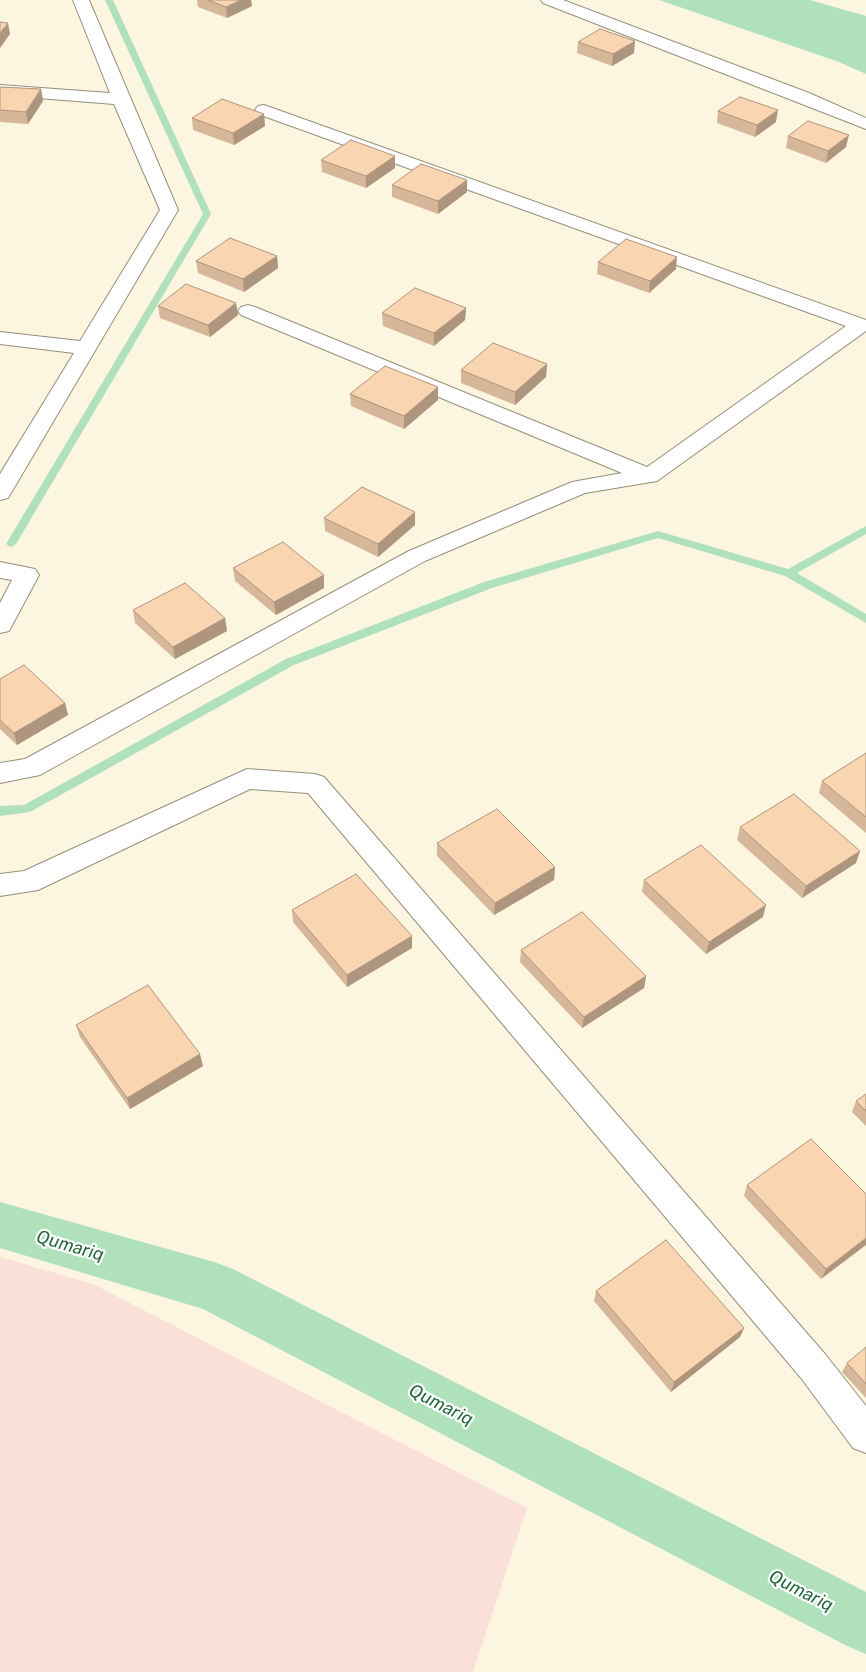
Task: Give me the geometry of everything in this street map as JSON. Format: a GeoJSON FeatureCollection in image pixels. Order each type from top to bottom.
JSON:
{"type":"FeatureCollection","features":[{"type":"Feature","properties":{"kind":"street"},"geometry":{"type":"LineString","coordinates":[[0,493],[169,210],[120,99],[81,0]]}},
{"type":"Feature","properties":{"kind":"street"},"geometry":{"type":"LineString","coordinates":[[549,0],[803,97],[866,124]]}},
{"type":"Feature","properties":{"kind":"street"},"geometry":{"type":"LineString","coordinates":[[0,90],[120,99]]}},
{"type":"Feature","properties":{"kind":"street"},"geometry":{"type":"LineString","coordinates":[[264,110],[864,324]]}},
{"type":"Feature","properties":{"kind":"street"},"geometry":{"type":"LineString","coordinates":[[248,311],[649,476]]}},
{"type":"Feature","properties":{"kind":"street"},"geometry":{"type":"LineString","coordinates":[[0,772],[31,768],[417,556],[580,487],[649,476],[864,324]]}},
{"type":"Feature","properties":{"kind":"street"},"geometry":{"type":"LineString","coordinates":[[0,338],[87,348]]}},
{"type":"Feature","properties":{"kind":"street"},"geometry":{"type":"LineString","coordinates":[[0,570],[27,574],[0,625]]}},
{"type":"Feature","properties":{"kind":"street"},"geometry":{"type":"LineString","coordinates":[[0,885],[28,882],[247,779],[315,784],[813,1366],[866,1435]]}},
{"type":"Feature","properties":{"kind":"shaded area"},"geometry":{"type":"Polygon","coordinates":[[[659,0],[810,0],[866,16],[866,74],[839,62],[659,0]]]}},
{"type":"Feature","properties":{"kind":"shaded area"},"geometry":{"type":"Polygon","coordinates":[[[0,1257],[93,1284],[527,1508],[473,1672],[0,1672],[0,1257]]]}},
{"type":"Feature","properties":{"kind":"building"},"geometry":{"type":"Polygon","coordinates":[[[208,0],[241,0],[226,7],[208,0]]]}},
{"type":"Feature","properties":{"kind":"building"},"geometry":{"type":"Polygon","coordinates":[[[0,22],[8,23],[0,33],[0,22]]]}},
{"type":"Feature","properties":{"kind":"building"},"geometry":{"type":"Polygon","coordinates":[[[600,29],[635,41],[613,54],[578,42],[600,29]]]}},
{"type":"Feature","properties":{"kind":"building"},"geometry":{"type":"Polygon","coordinates":[[[0,87],[41,89],[26,112],[0,110],[0,87]]]}},
{"type":"Feature","properties":{"kind":"building"},"geometry":{"type":"Polygon","coordinates":[[[740,97],[778,110],[757,125],[718,111],[740,97]]]}},
{"type":"Feature","properties":{"kind":"building"},"geometry":{"type":"Polygon","coordinates":[[[222,99],[264,114],[233,133],[192,118],[222,99]]]}},
{"type":"Feature","properties":{"kind":"building"},"geometry":{"type":"Polygon","coordinates":[[[808,121],[849,135],[828,151],[788,136],[808,121]]]}},
{"type":"Feature","properties":{"kind":"building"},"geometry":{"type":"Polygon","coordinates":[[[351,140],[395,156],[366,176],[321,160],[351,140]]]}},
{"type":"Feature","properties":{"kind":"building"},"geometry":{"type":"Polygon","coordinates":[[[421,164],[467,180],[438,201],[392,185],[421,164]]]}},
{"type":"Feature","properties":{"kind":"building"},"geometry":{"type":"Polygon","coordinates":[[[230,238],[277,256],[243,279],[196,261],[230,238]]]}},
{"type":"Feature","properties":{"kind":"building"},"geometry":{"type":"Polygon","coordinates":[[[626,239],[677,257],[650,281],[598,262],[626,239]]]}},
{"type":"Feature","properties":{"kind":"building"},"geometry":{"type":"Polygon","coordinates":[[[186,284],[236,303],[208,325],[158,306],[186,284]]]}},
{"type":"Feature","properties":{"kind":"building"},"geometry":{"type":"Polygon","coordinates":[[[415,288],[466,308],[434,333],[382,313],[415,288]]]}},
{"type":"Feature","properties":{"kind":"building"},"geometry":{"type":"Polygon","coordinates":[[[493,343],[547,364],[515,392],[461,370],[493,343]]]}},
{"type":"Feature","properties":{"kind":"building"},"geometry":{"type":"Polygon","coordinates":[[[385,366],[438,387],[404,416],[350,394],[385,366]]]}},
{"type":"Feature","properties":{"kind":"building"},"geometry":{"type":"Polygon","coordinates":[[[362,487],[415,512],[378,544],[324,518],[362,487]]]}},
{"type":"Feature","properties":{"kind":"building"},"geometry":{"type":"Polygon","coordinates":[[[283,542],[324,575],[274,602],[233,568],[283,542]]]}},
{"type":"Feature","properties":{"kind":"building"},"geometry":{"type":"Polygon","coordinates":[[[185,583],[225,618],[173,647],[133,610],[185,583]]]}},
{"type":"Feature","properties":{"kind":"building"},"geometry":{"type":"Polygon","coordinates":[[[24,665],[65,703],[14,733],[0,720],[0,679],[24,665]]]}},
{"type":"Feature","properties":{"kind":"building"},"geometry":{"type":"Polygon","coordinates":[[[866,753],[866,817],[822,781],[866,753]]]}},
{"type":"Feature","properties":{"kind":"building"},"geometry":{"type":"Polygon","coordinates":[[[794,794],[860,851],[806,886],[740,827],[794,794]]]}},
{"type":"Feature","properties":{"kind":"building"},"geometry":{"type":"Polygon","coordinates":[[[497,809],[555,867],[495,903],[437,843],[497,809]]]}},
{"type":"Feature","properties":{"kind":"building"},"geometry":{"type":"Polygon","coordinates":[[[701,845],[766,905],[709,942],[644,880],[701,845]]]}},
{"type":"Feature","properties":{"kind":"building"},"geometry":{"type":"Polygon","coordinates":[[[356,874],[412,936],[347,975],[292,910],[356,874]]]}},
{"type":"Feature","properties":{"kind":"building"},"geometry":{"type":"Polygon","coordinates":[[[582,912],[646,976],[584,1017],[521,950],[582,912]]]}},
{"type":"Feature","properties":{"kind":"building"},"geometry":{"type":"Polygon","coordinates":[[[148,985],[200,1054],[127,1098],[76,1025],[148,985]]]}},
{"type":"Feature","properties":{"kind":"building"},"geometry":{"type":"Polygon","coordinates":[[[866,1094],[866,1111],[856,1101],[866,1094]]]}},
{"type":"Feature","properties":{"kind":"building"},"geometry":{"type":"Polygon","coordinates":[[[811,1139],[866,1194],[866,1238],[826,1269],[747,1185],[811,1139]]]}},
{"type":"Feature","properties":{"kind":"building"},"geometry":{"type":"Polygon","coordinates":[[[666,1240],[744,1328],[674,1382],[596,1291],[666,1240]]]}},
{"type":"Feature","properties":{"kind":"building"},"geometry":{"type":"Polygon","coordinates":[[[866,1347],[866,1384],[847,1363],[866,1347]]]}},
{"type":"Feature","properties":{"kind":"waterway"},"geometry":{"type":"LineString","coordinates":[[11,544],[207,214],[109,0]]}},
{"type":"Feature","properties":{"kind":"waterway"},"geometry":{"type":"LineString","coordinates":[[789,573],[866,529]]}},
{"type":"Feature","properties":{"kind":"waterway"},"geometry":{"type":"LineString","coordinates":[[0,811],[26,809],[290,662],[488,585],[658,534],[789,573]]}},
{"type":"Feature","properties":{"kind":"waterway"},"geometry":{"type":"LineString","coordinates":[[789,573],[866,619]]}},
{"type":"Feature","properties":{"kind":"waterway","name":"Qumariq"},"geometry":{"type":"LineString","coordinates":[[0,1225],[214,1287],[866,1624]]}}]}
